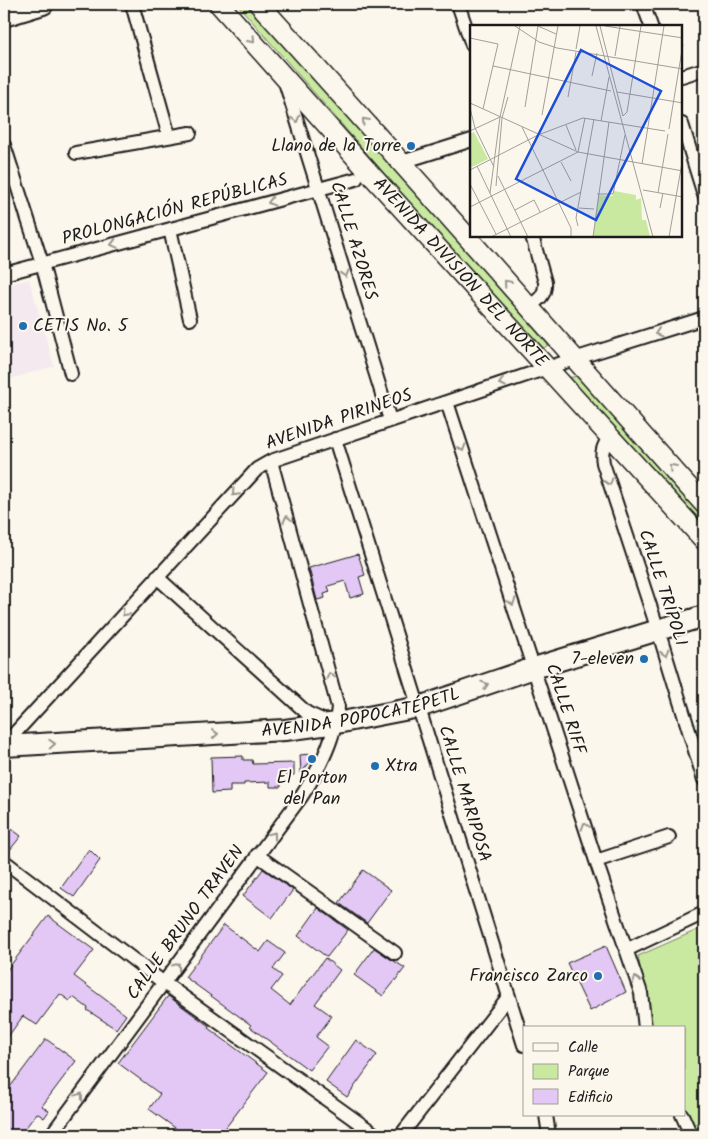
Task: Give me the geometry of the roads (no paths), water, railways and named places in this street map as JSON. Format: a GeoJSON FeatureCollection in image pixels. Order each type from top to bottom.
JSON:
{"type":"FeatureCollection","features":[{"type":"Feature","properties":{"kind":"main road"},"geometry":{"type":"LineString","coordinates":[[4,16],[43,4]]}},
{"type":"Feature","properties":{"kind":"main road","name":"AVENIDA DIVISIÓN DEL NORTE"},"geometry":{"type":"LineString","coordinates":[[219,4],[282,72],[374,178],[704,540]]}},
{"type":"Feature","properties":{"kind":"main road","name":"AVENIDA DIVISIÓN DEL NORTE"},"geometry":{"type":"LineString","coordinates":[[259,4],[402,162],[528,307],[704,504]]}},
{"type":"Feature","properties":{"kind":"main road","name":"AVENIDA POPOCATÉPETL"},"geometry":{"type":"LineString","coordinates":[[4,746],[285,730],[337,723],[419,707],[534,668],[704,616]]}},
{"type":"Feature","properties":{"kind":"street"},"geometry":{"type":"LineString","coordinates":[[132,4],[169,136]]}},
{"type":"Feature","properties":{"kind":"street"},"geometry":{"type":"LineString","coordinates":[[458,4],[470,39]]}},
{"type":"Feature","properties":{"kind":"street"},"geometry":{"type":"LineString","coordinates":[[643,4],[650,25]]}},
{"type":"Feature","properties":{"kind":"street"},"geometry":{"type":"LineString","coordinates":[[683,76],[704,69]]}},
{"type":"Feature","properties":{"kind":"street","name":"CALLE AZORES"},"geometry":{"type":"LineString","coordinates":[[282,72],[390,420]]}},
{"type":"Feature","properties":{"kind":"street"},"geometry":{"type":"LineString","coordinates":[[683,127],[704,195]]}},
{"type":"Feature","properties":{"kind":"street"},"geometry":{"type":"LineString","coordinates":[[76,153],[190,133]]}},
{"type":"Feature","properties":{"kind":"street"},"geometry":{"type":"LineString","coordinates":[[402,162],[470,141]]}},
{"type":"Feature","properties":{"kind":"street"},"geometry":{"type":"LineString","coordinates":[[4,145],[42,263],[71,374]]}},
{"type":"Feature","properties":{"kind":"street","name":"PROLONGACIÓN REPÚBLICAS"},"geometry":{"type":"LineString","coordinates":[[4,274],[356,179]]}},
{"type":"Feature","properties":{"kind":"street"},"geometry":{"type":"LineString","coordinates":[[170,229],[190,319]]}},
{"type":"Feature","properties":{"kind":"street"},"geometry":{"type":"LineString","coordinates":[[528,307],[537,301],[545,290],[545,282],[533,238]]}},
{"type":"Feature","properties":{"kind":"street","name":"AVENIDA PIRINEOS"},"geometry":{"type":"LineString","coordinates":[[4,746],[257,469],[271,461],[390,420],[704,318]]}},
{"type":"Feature","properties":{"kind":"street","name":"CALLE RIFF"},"geometry":{"type":"LineString","coordinates":[[447,402],[596,861],[641,993],[645,1026]]}},
{"type":"Feature","properties":{"kind":"street","name":"CALLE TRÍPOLI"},"geometry":{"type":"LineString","coordinates":[[610,437],[603,445],[601,453],[603,463],[658,630],[704,780]]}},
{"type":"Feature","properties":{"kind":"street","name":"CALLE MARIPOSA"},"geometry":{"type":"LineString","coordinates":[[335,439],[523,1042]]}},
{"type":"Feature","properties":{"kind":"street"},"geometry":{"type":"LineString","coordinates":[[157,577],[307,713],[320,720],[337,723],[338,707],[271,461]]}},
{"type":"Feature","properties":{"kind":"street","name":"CALLE BRUNO TRAVEN"},"geometry":{"type":"LineString","coordinates":[[51,1135],[309,786],[325,755],[337,723]]}},
{"type":"Feature","properties":{"kind":"street"},"geometry":{"type":"LineString","coordinates":[[596,861],[669,837]]}},
{"type":"Feature","properties":{"kind":"street"},"geometry":{"type":"LineString","coordinates":[[257,855],[395,953]]}},
{"type":"Feature","properties":{"kind":"street"},"geometry":{"type":"LineString","coordinates":[[4,861],[164,983],[376,1135]]}},
{"type":"Feature","properties":{"kind":"street"},"geometry":{"type":"LineString","coordinates":[[626,950],[704,913]]}},
{"type":"Feature","properties":{"kind":"street"},"geometry":{"type":"LineString","coordinates":[[401,1135],[509,996]]}},
{"type":"Feature","properties":{"kind":"street"},"geometry":{"type":"LineString","coordinates":[[546,1116],[549,1135]]}},
{"type":"Feature","properties":{"kind":"street"},"geometry":{"type":"LineString","coordinates":[[682,1116],[691,1135]]}},
{"type":"Feature","properties":{"kind":"place","name":"Llano de la Torre"},"geometry":{"type":"Point","coordinates":[411,146]}},
{"type":"Feature","properties":{"kind":"place","name":"CETIS No. 5"},"geometry":{"type":"Point","coordinates":[23,326]}},
{"type":"Feature","properties":{"kind":"place","name":"7-eleven"},"geometry":{"type":"Point","coordinates":[644,659]}},
{"type":"Feature","properties":{"kind":"place","name":"El Porton del Pan"},"geometry":{"type":"Point","coordinates":[312,759]}},
{"type":"Feature","properties":{"kind":"place","name":"Xtra"},"geometry":{"type":"Point","coordinates":[375,766]}},
{"type":"Feature","properties":{"kind":"place","name":"Francisco Zarco"},"geometry":{"type":"Point","coordinates":[598,976]}}]}
